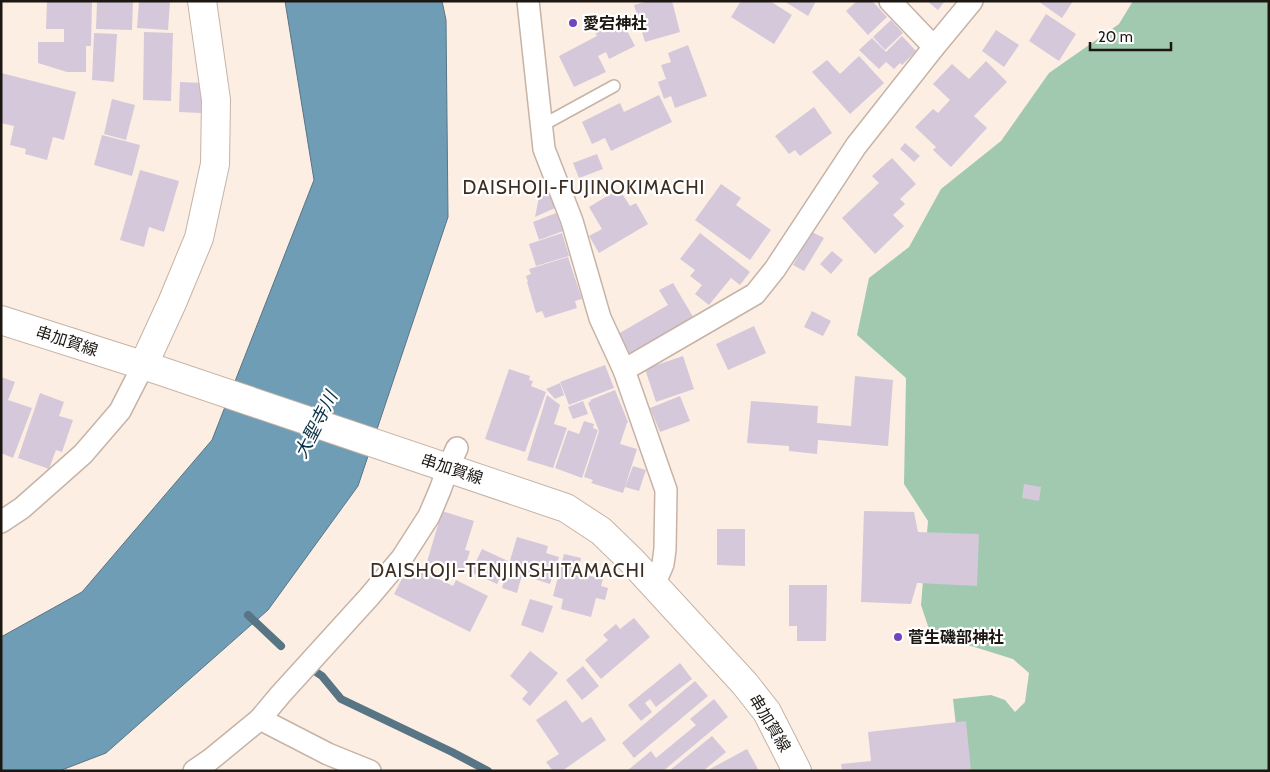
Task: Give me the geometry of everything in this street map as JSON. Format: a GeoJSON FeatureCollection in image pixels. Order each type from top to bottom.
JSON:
{"type":"FeatureCollection","features":[{"type":"Feature","properties":{"kind":"main road"},"geometry":{"type":"LineString","coordinates":[[152,368],[164,321],[199,238],[215,164],[216,100],[202,1]]}},
{"type":"Feature","properties":{"kind":"main road","name":"串加賀線"},"geometry":{"type":"LineString","coordinates":[[1,320],[446,460],[566,508],[601,531],[631,560],[746,684],[767,712],[797,771]]}},
{"type":"Feature","properties":{"kind":"street"},"geometry":{"type":"LineString","coordinates":[[528,1],[544,149],[572,221],[600,318],[624,370],[666,490],[665,549],[663,564],[654,585]]}},
{"type":"Feature","properties":{"kind":"street"},"geometry":{"type":"LineString","coordinates":[[890,1],[934,48]]}},
{"type":"Feature","properties":{"kind":"street"},"geometry":{"type":"LineString","coordinates":[[624,370],[755,294],[775,269],[856,146],[972,1]]}},
{"type":"Feature","properties":{"kind":"street"},"geometry":{"type":"LineString","coordinates":[[1,522],[22,508],[84,454],[152,368]]}},
{"type":"Feature","properties":{"kind":"street"},"geometry":{"type":"LineString","coordinates":[[204,767],[260,719],[402,558],[429,516],[440,490],[446,460]]}},
{"type":"Feature","properties":{"kind":"street"},"geometry":{"type":"LineString","coordinates":[[260,719],[332,762],[370,771]]}},
{"type":"Feature","properties":{"kind":"lane"},"geometry":{"type":"LineString","coordinates":[[541,126],[614,86]]}},
{"type":"Feature","properties":{"kind":"green space"},"geometry":{"type":"Polygon","coordinates":[[[1133,1],[1269,1],[1269,771],[961,771],[953,699],[991,695],[1005,700],[1015,712],[1025,702],[1029,673],[1013,659],[968,645],[932,638],[921,605],[928,521],[904,484],[906,378],[857,335],[869,278],[909,247],[941,189],[1001,141],[1049,73],[1119,24],[1133,1]]]}},
{"type":"Feature","properties":{"kind":"water","name":"大聖寺川"},"geometry":{"type":"Polygon","coordinates":[[[285,1],[442,1],[446,20],[448,217],[358,486],[268,610],[106,753],[59,771],[1,771],[1,637],[82,592],[212,440],[314,180],[285,1]]]}},
{"type":"Feature","properties":{"kind":"building"},"geometry":{"type":"Polygon","coordinates":[[[47,1],[92,1],[91,46],[86,46],[86,72],[67,72],[38,63],[38,42],[64,42],[64,29],[46,29],[47,1]]]}},
{"type":"Feature","properties":{"kind":"building"},"geometry":{"type":"Polygon","coordinates":[[[97,1],[133,1],[132,30],[96,29],[97,1]]]}},
{"type":"Feature","properties":{"kind":"building"},"geometry":{"type":"Polygon","coordinates":[[[139,1],[170,2],[168,30],[137,28],[139,1]]]}},
{"type":"Feature","properties":{"kind":"building"},"geometry":{"type":"Polygon","coordinates":[[[649,1],[672,1],[680,32],[645,42],[634,5],[649,1]]]}},
{"type":"Feature","properties":{"kind":"building"},"geometry":{"type":"Polygon","coordinates":[[[741,1],[770,1],[792,15],[774,44],[731,17],[741,1]]]}},
{"type":"Feature","properties":{"kind":"building"},"geometry":{"type":"Polygon","coordinates":[[[784,1],[816,1],[808,16],[784,1]]]}},
{"type":"Feature","properties":{"kind":"building"},"geometry":{"type":"Polygon","coordinates":[[[857,1],[872,1],[887,17],[868,35],[846,11],[857,1]]]}},
{"type":"Feature","properties":{"kind":"building"},"geometry":{"type":"Polygon","coordinates":[[[927,1],[945,1],[938,10],[927,1]]]}},
{"type":"Feature","properties":{"kind":"building"},"geometry":{"type":"Polygon","coordinates":[[[1038,1],[1073,1],[1062,18],[1038,1]]]}},
{"type":"Feature","properties":{"kind":"building"},"geometry":{"type":"Polygon","coordinates":[[[1046,14],[1076,34],[1059,61],[1029,41],[1046,14]]]}},
{"type":"Feature","properties":{"kind":"building"},"geometry":{"type":"Polygon","coordinates":[[[621,19],[635,46],[609,59],[606,52],[598,56],[606,72],[574,87],[559,56],[597,36],[595,32],[621,19]]]}},
{"type":"Feature","properties":{"kind":"building"},"geometry":{"type":"Polygon","coordinates":[[[891,20],[903,33],[885,50],[873,37],[891,20]]]}},
{"type":"Feature","properties":{"kind":"building"},"geometry":{"type":"Polygon","coordinates":[[[996,30],[1019,45],[1004,67],[982,51],[996,30]]]}},
{"type":"Feature","properties":{"kind":"building"},"geometry":{"type":"Polygon","coordinates":[[[144,32],[173,33],[171,101],[143,100],[144,32]]]}},
{"type":"Feature","properties":{"kind":"building"},"geometry":{"type":"Polygon","coordinates":[[[94,33],[117,34],[114,82],[92,80],[94,33]]]}},
{"type":"Feature","properties":{"kind":"building"},"geometry":{"type":"Polygon","coordinates":[[[902,36],[916,51],[902,65],[900,63],[894,69],[886,62],[879,69],[859,50],[872,38],[886,52],[902,36]]]}},
{"type":"Feature","properties":{"kind":"building"},"geometry":{"type":"Polygon","coordinates":[[[688,45],[707,96],[675,108],[671,96],[664,99],[658,82],[666,79],[661,65],[671,62],[668,53],[688,45]]]}},
{"type":"Feature","properties":{"kind":"building"},"geometry":{"type":"Polygon","coordinates":[[[859,56],[884,83],[850,114],[812,72],[827,60],[840,74],[859,56]]]}},
{"type":"Feature","properties":{"kind":"building"},"geometry":{"type":"Polygon","coordinates":[[[986,61],[1007,82],[974,116],[987,128],[951,167],[933,150],[936,147],[915,127],[933,109],[938,113],[950,100],[933,84],[952,64],[969,79],[986,61]]]}},
{"type":"Feature","properties":{"kind":"building"},"geometry":{"type":"Polygon","coordinates":[[[1,73],[76,92],[64,140],[53,137],[47,160],[25,154],[26,149],[10,145],[14,126],[1,123],[1,73]]]}},
{"type":"Feature","properties":{"kind":"building"},"geometry":{"type":"Polygon","coordinates":[[[180,82],[203,83],[201,113],[179,112],[180,82]]]}},
{"type":"Feature","properties":{"kind":"building"},"geometry":{"type":"Polygon","coordinates":[[[659,95],[672,122],[611,151],[605,138],[592,144],[582,122],[620,103],[624,112],[659,95]]]}},
{"type":"Feature","properties":{"kind":"building"},"geometry":{"type":"Polygon","coordinates":[[[112,99],[135,105],[126,140],[104,134],[112,99]]]}},
{"type":"Feature","properties":{"kind":"building"},"geometry":{"type":"Polygon","coordinates":[[[814,107],[832,133],[800,156],[795,150],[789,154],[775,136],[814,107]]]}},
{"type":"Feature","properties":{"kind":"building"},"geometry":{"type":"Polygon","coordinates":[[[102,135],[140,145],[132,176],[94,165],[102,135]]]}},
{"type":"Feature","properties":{"kind":"building"},"geometry":{"type":"Polygon","coordinates":[[[905,143],[920,156],[914,162],[900,149],[905,143]]]}},
{"type":"Feature","properties":{"kind":"building"},"geometry":{"type":"Polygon","coordinates":[[[597,154],[603,169],[579,178],[573,163],[597,154]]]}},
{"type":"Feature","properties":{"kind":"building"},"geometry":{"type":"Polygon","coordinates":[[[892,158],[916,184],[900,199],[905,204],[893,215],[904,226],[875,254],[842,218],[879,183],[872,176],[892,158]]]}},
{"type":"Feature","properties":{"kind":"building"},"geometry":{"type":"Polygon","coordinates":[[[140,170],[179,181],[164,232],[149,227],[144,247],[120,240],[140,170]]]}},
{"type":"Feature","properties":{"kind":"building"},"geometry":{"type":"Polygon","coordinates":[[[721,184],[741,198],[736,205],[771,230],[750,260],[695,220],[721,184]]]}},
{"type":"Feature","properties":{"kind":"building"},"geometry":{"type":"Polygon","coordinates":[[[547,185],[555,208],[535,217],[541,187],[547,185]]]}},
{"type":"Feature","properties":{"kind":"building"},"geometry":{"type":"Polygon","coordinates":[[[619,189],[630,206],[636,203],[648,224],[599,253],[589,236],[602,229],[589,207],[619,189]]]}},
{"type":"Feature","properties":{"kind":"building"},"geometry":{"type":"Polygon","coordinates":[[[556,213],[563,231],[539,240],[533,222],[556,213]]]}},
{"type":"Feature","properties":{"kind":"building"},"geometry":{"type":"Polygon","coordinates":[[[812,232],[824,238],[804,271],[793,265],[812,232]]]}},
{"type":"Feature","properties":{"kind":"building"},"geometry":{"type":"Polygon","coordinates":[[[562,233],[569,256],[536,266],[529,244],[562,233]]]}},
{"type":"Feature","properties":{"kind":"building"},"geometry":{"type":"Polygon","coordinates":[[[700,233],[750,272],[740,285],[731,278],[709,305],[695,294],[702,285],[690,276],[695,270],[680,259],[700,233]]]}},
{"type":"Feature","properties":{"kind":"building"},"geometry":{"type":"Polygon","coordinates":[[[832,251],[843,260],[831,274],[820,264],[832,251]]]}},
{"type":"Feature","properties":{"kind":"building"},"geometry":{"type":"Polygon","coordinates":[[[568,257],[582,299],[575,301],[577,308],[545,318],[542,311],[536,313],[526,276],[531,274],[529,269],[568,257]]]}},
{"type":"Feature","properties":{"kind":"building"},"geometry":{"type":"Polygon","coordinates":[[[673,283],[695,320],[632,357],[618,334],[668,305],[659,290],[673,283]]]}},
{"type":"Feature","properties":{"kind":"building"},"geometry":{"type":"Polygon","coordinates":[[[812,311],[831,321],[823,336],[804,327],[812,311]]]}},
{"type":"Feature","properties":{"kind":"building"},"geometry":{"type":"Polygon","coordinates":[[[754,326],[766,353],[728,370],[716,344],[754,326]]]}},
{"type":"Feature","properties":{"kind":"building"},"geometry":{"type":"Polygon","coordinates":[[[683,356],[694,389],[656,402],[645,369],[683,356]]]}},
{"type":"Feature","properties":{"kind":"building"},"geometry":{"type":"Polygon","coordinates":[[[605,365],[614,388],[569,405],[560,382],[605,365]]]}},
{"type":"Feature","properties":{"kind":"building"},"geometry":{"type":"Polygon","coordinates":[[[509,369],[530,376],[529,380],[533,381],[531,386],[546,392],[525,452],[485,439],[509,369]]]}},
{"type":"Feature","properties":{"kind":"building"},"geometry":{"type":"Polygon","coordinates":[[[855,376],[893,380],[888,446],[818,440],[817,454],[789,451],[789,446],[747,443],[751,401],[818,406],[817,423],[851,426],[855,376]]]}},
{"type":"Feature","properties":{"kind":"building"},"geometry":{"type":"Polygon","coordinates":[[[1,377],[15,382],[8,400],[32,408],[13,458],[1,453],[1,377]]]}},
{"type":"Feature","properties":{"kind":"building"},"geometry":{"type":"Polygon","coordinates":[[[560,383],[564,395],[555,399],[546,389],[560,383]]]}},
{"type":"Feature","properties":{"kind":"building"},"geometry":{"type":"Polygon","coordinates":[[[615,390],[628,422],[620,444],[637,449],[623,493],[591,483],[593,480],[584,477],[599,431],[588,403],[590,400],[615,390]]]}},
{"type":"Feature","properties":{"kind":"building"},"geometry":{"type":"Polygon","coordinates":[[[40,393],[64,402],[59,416],[73,420],[62,452],[56,450],[49,469],[18,458],[40,393]]]}},
{"type":"Feature","properties":{"kind":"building"},"geometry":{"type":"Polygon","coordinates":[[[547,395],[560,405],[554,424],[567,428],[553,468],[527,460],[547,395]]]}},
{"type":"Feature","properties":{"kind":"building"},"geometry":{"type":"Polygon","coordinates":[[[680,396],[690,421],[660,432],[650,408],[680,396]]]}},
{"type":"Feature","properties":{"kind":"building"},"geometry":{"type":"Polygon","coordinates":[[[583,401],[588,414],[573,419],[568,407],[583,401]]]}},
{"type":"Feature","properties":{"kind":"building"},"geometry":{"type":"Polygon","coordinates":[[[584,421],[594,424],[593,428],[598,430],[582,478],[555,468],[568,430],[579,434],[584,421]]]}},
{"type":"Feature","properties":{"kind":"building"},"geometry":{"type":"Polygon","coordinates":[[[633,466],[646,470],[639,491],[625,487],[633,466]]]}},
{"type":"Feature","properties":{"kind":"building"},"geometry":{"type":"Polygon","coordinates":[[[1024,484],[1041,487],[1039,501],[1022,498],[1024,484]]]}},
{"type":"Feature","properties":{"kind":"building"},"geometry":{"type":"Polygon","coordinates":[[[442,511],[474,521],[465,550],[470,551],[463,573],[427,562],[442,511]]]}},
{"type":"Feature","properties":{"kind":"building"},"geometry":{"type":"Polygon","coordinates":[[[864,511],[914,512],[918,532],[979,534],[977,586],[917,583],[911,604],[861,602],[864,511]]]}},
{"type":"Feature","properties":{"kind":"building"},"geometry":{"type":"Polygon","coordinates":[[[717,529],[745,529],[745,566],[717,565],[717,529]]]}},
{"type":"Feature","properties":{"kind":"building"},"geometry":{"type":"Polygon","coordinates":[[[517,537],[548,546],[546,553],[559,557],[550,584],[522,575],[517,593],[502,588],[517,537]]]}},
{"type":"Feature","properties":{"kind":"building"},"geometry":{"type":"Polygon","coordinates":[[[482,549],[508,561],[497,584],[471,572],[482,549]]]}},
{"type":"Feature","properties":{"kind":"building"},"geometry":{"type":"Polygon","coordinates":[[[564,554],[581,558],[578,573],[603,579],[601,586],[608,588],[605,600],[596,598],[591,617],[561,609],[563,599],[553,596],[564,554]]]}},
{"type":"Feature","properties":{"kind":"building"},"geometry":{"type":"Polygon","coordinates":[[[422,571],[453,586],[456,580],[488,596],[470,632],[394,594],[405,573],[417,579],[422,571]]]}},
{"type":"Feature","properties":{"kind":"building"},"geometry":{"type":"Polygon","coordinates":[[[789,585],[827,585],[826,641],[797,641],[797,626],[789,626],[789,585]]]}},
{"type":"Feature","properties":{"kind":"building"},"geometry":{"type":"Polygon","coordinates":[[[530,599],[553,606],[543,633],[521,625],[530,599]]]}},
{"type":"Feature","properties":{"kind":"building"},"geometry":{"type":"Polygon","coordinates":[[[634,618],[650,637],[601,679],[585,660],[608,640],[603,635],[616,624],[620,629],[634,618]]]}},
{"type":"Feature","properties":{"kind":"building"},"geometry":{"type":"Polygon","coordinates":[[[530,651],[558,673],[530,706],[522,699],[528,692],[510,676],[530,651]]]}},
{"type":"Feature","properties":{"kind":"building"},"geometry":{"type":"Polygon","coordinates":[[[680,663],[692,679],[656,707],[650,699],[645,703],[652,712],[641,721],[628,705],[680,663]]]}},
{"type":"Feature","properties":{"kind":"building"},"geometry":{"type":"Polygon","coordinates":[[[583,666],[599,686],[582,700],[566,680],[583,666]]]}},
{"type":"Feature","properties":{"kind":"building"},"geometry":{"type":"Polygon","coordinates":[[[695,681],[708,696],[634,758],[622,743],[695,681]]]}},
{"type":"Feature","properties":{"kind":"building"},"geometry":{"type":"Polygon","coordinates":[[[714,699],[728,717],[663,771],[627,771],[651,751],[656,758],[696,725],[690,719],[714,699]]]}},
{"type":"Feature","properties":{"kind":"building"},"geometry":{"type":"Polygon","coordinates":[[[566,700],[582,723],[591,717],[606,740],[562,771],[553,771],[546,762],[559,754],[536,720],[566,700]]]}},
{"type":"Feature","properties":{"kind":"building"},"geometry":{"type":"Polygon","coordinates":[[[966,721],[971,771],[842,771],[841,764],[871,761],[868,732],[966,721]]]}},
{"type":"Feature","properties":{"kind":"building"},"geometry":{"type":"Polygon","coordinates":[[[712,736],[726,752],[703,771],[669,771],[712,736]]]}},
{"type":"Feature","properties":{"kind":"building"},"geometry":{"type":"Polygon","coordinates":[[[747,749],[758,769],[755,771],[710,771],[710,769],[747,749]]]}},
{"type":"Feature","properties":{"kind":"waterway"},"geometry":{"type":"LineString","coordinates":[[248,615],[281,646]]}},
{"type":"Feature","properties":{"kind":"waterway"},"geometry":{"type":"LineString","coordinates":[[313,670],[322,676],[341,699],[488,771]]}},
{"type":"Feature","properties":{"kind":"place","name":"愛宕神社"},"geometry":{"type":"Point","coordinates":[573,23]}},
{"type":"Feature","properties":{"kind":"place","name":"菅生磯部神社"},"geometry":{"type":"Point","coordinates":[898,637]}},
{"type":"Feature","properties":{"kind":"district","name":"DAISHOJI-FUJINOKIMACHI"},"geometry":{"type":"Point","coordinates":[584,187]}},
{"type":"Feature","properties":{"kind":"district","name":"DAISHOJI-TENJINSHITAMACHI"},"geometry":{"type":"Point","coordinates":[508,570]}}]}
